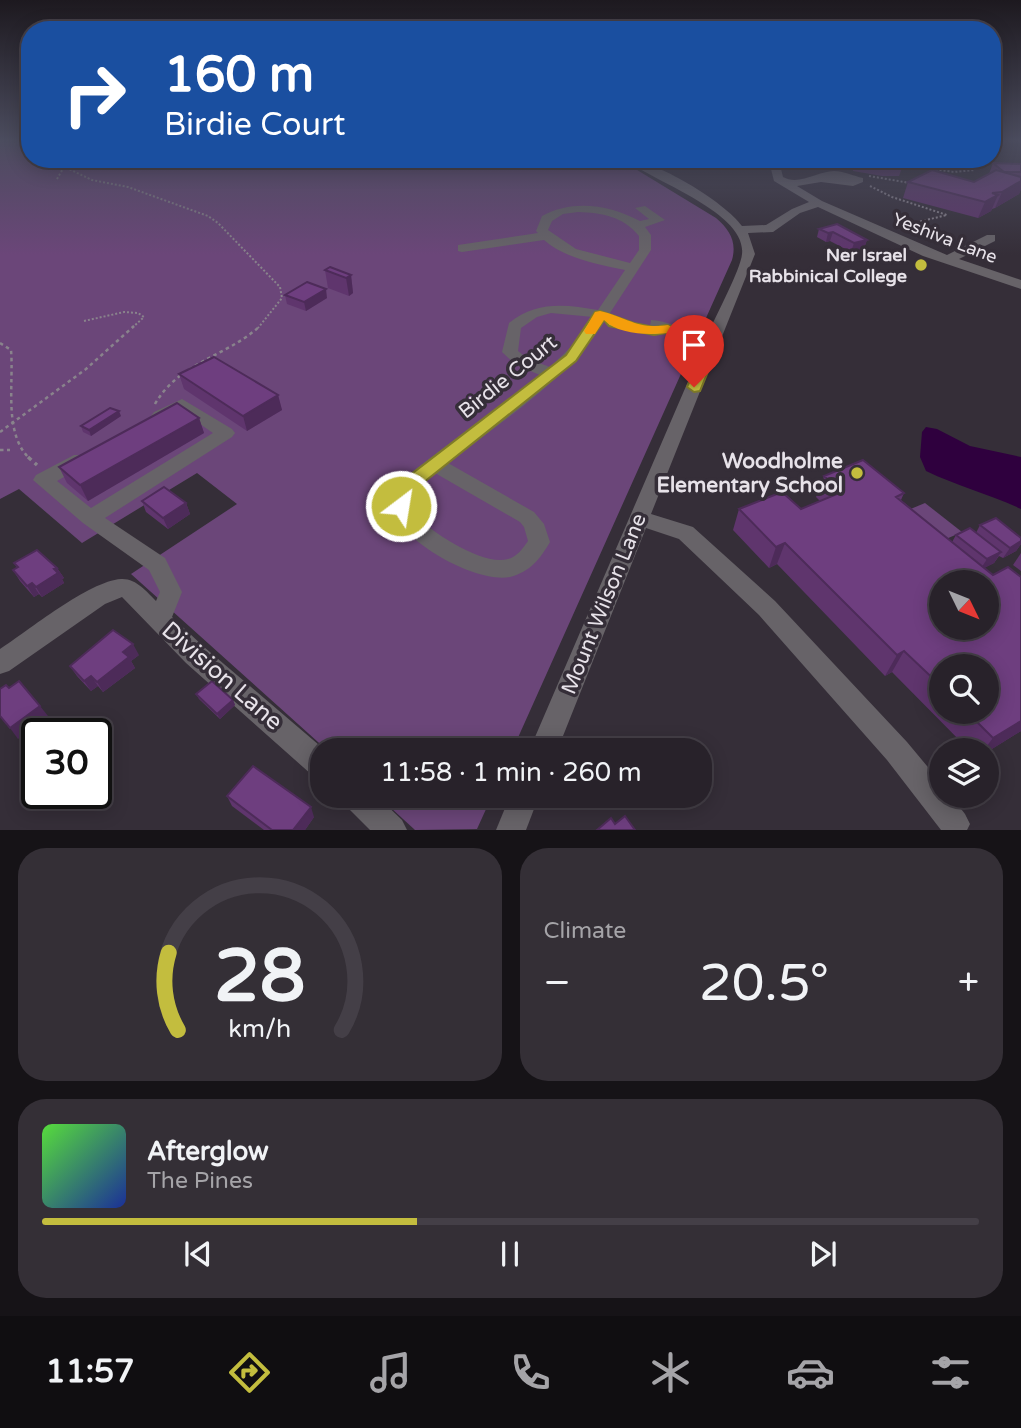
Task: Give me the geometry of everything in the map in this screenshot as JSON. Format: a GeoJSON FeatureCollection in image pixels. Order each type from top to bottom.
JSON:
{"type":"FeatureCollection","features":[{"type":"Feature","properties":{"kind":"street"},"geometry":{"type":"LineString","coordinates":[[662,178],[718,210],[742,230],[769,229],[796,211],[818,203]]}},
{"type":"Feature","properties":{"kind":"street"},"geometry":{"type":"LineString","coordinates":[[779,178],[784,184],[821,179]]}},
{"type":"Feature","properties":{"kind":"street","name":"Yeshiva Lane"},"geometry":{"type":"LineString","coordinates":[[784,184],[902,242],[1021,284]]}},
{"type":"Feature","properties":{"kind":"street"},"geometry":{"type":"LineString","coordinates":[[545,236],[541,227],[546,218],[571,209],[608,212],[638,225],[659,220],[641,208]]}},
{"type":"Feature","properties":{"kind":"street","name":"Birdie Court"},"geometry":{"type":"LineString","coordinates":[[434,464],[519,511],[534,524],[539,542],[528,559],[509,568],[480,567],[422,533],[407,521],[401,513],[402,499],[411,483],[434,464],[552,374],[571,358],[604,316],[645,250],[648,240],[638,225]]}},
{"type":"Feature","properties":{"kind":"street","name":"Mount Wilson Lane"},"geometry":{"type":"LineString","coordinates":[[548,738],[749,254],[749,245],[742,230]]}},
{"type":"Feature","properties":{"kind":"street"},"geometry":{"type":"LineString","coordinates":[[462,248],[545,236],[583,255],[632,267]]}},
{"type":"Feature","properties":{"kind":"street"},"geometry":{"type":"LineString","coordinates":[[948,260],[991,238]]}},
{"type":"Feature","properties":{"kind":"street"},"geometry":{"type":"LineString","coordinates":[[552,374],[522,362],[510,352],[514,326],[531,314],[574,308],[604,316],[614,323],[654,331],[666,329],[715,340]]}},
{"type":"Feature","properties":{"kind":"street"},"geometry":{"type":"LineString","coordinates":[[90,518],[226,433],[182,404],[148,423]]}},
{"type":"Feature","properties":{"kind":"street"},"geometry":{"type":"LineString","coordinates":[[102,448],[43,480],[90,518],[156,564],[171,592],[166,607],[157,618]]}},
{"type":"Feature","properties":{"kind":"street"},"geometry":{"type":"LineString","coordinates":[[639,518],[686,533],[767,608],[897,751],[955,824]]}},
{"type":"Feature","properties":{"kind":"street","name":"Division Lane"},"geometry":{"type":"LineString","coordinates":[[0,663],[97,597],[122,587],[131,591],[195,655],[310,755]]}},
{"type":"Feature","properties":{"kind":"street"},"geometry":{"type":"LineString","coordinates":[[369,808],[392,830]]}},
{"type":"Feature","properties":{"kind":"street"},"geometry":{"type":"LineString","coordinates":[[511,830],[520,808]]}},
{"type":"Feature","properties":{"kind":"path"},"geometry":{"type":"LineString","coordinates":[[87,178],[128,187],[208,216],[256,259],[280,287],[282,298],[254,331],[180,373],[163,388],[148,423]]}},
{"type":"Feature","properties":{"kind":"path"},"geometry":{"type":"LineString","coordinates":[[878,178],[916,184]]}},
{"type":"Feature","properties":{"kind":"path"},"geometry":{"type":"LineString","coordinates":[[863,183],[892,197],[947,215],[901,226]]}},
{"type":"Feature","properties":{"kind":"path"},"geometry":{"type":"LineString","coordinates":[[0,432],[86,369],[144,317],[138,312],[129,311],[84,321]]}},
{"type":"Feature","properties":{"kind":"path"},"geometry":{"type":"LineString","coordinates":[[0,343],[11,350],[13,365],[5,400]]}},
{"type":"Feature","properties":{"kind":"path"},"geometry":{"type":"LineString","coordinates":[[4,419],[4,437]]}},
{"type":"Feature","properties":{"kind":"path"},"geometry":{"type":"LineString","coordinates":[[0,450],[10,450],[7,444]]}},
{"type":"Feature","properties":{"kind":"path"},"geometry":{"type":"LineString","coordinates":[[826,453],[846,471]]}},
{"type":"Feature","properties":{"kind":"path"},"geometry":{"type":"LineString","coordinates":[[21,458],[56,473]]}},
{"type":"Feature","properties":{"kind":"shaded area"},"geometry":{"type":"Polygon","coordinates":[[[0,178],[650,178],[716,218],[725,227],[733,242],[732,260],[518,738],[314,738],[131,574],[237,504],[197,473],[82,543],[19,489],[0,499],[0,178]]]}},
{"type":"Feature","properties":{"kind":"shaded area"},"geometry":{"type":"Polygon","coordinates":[[[926,427],[937,429],[970,446],[1021,457],[1021,509],[926,471],[920,457],[922,432],[926,427]]]}},
{"type":"Feature","properties":{"kind":"shaded area"},"geometry":{"type":"Polygon","coordinates":[[[925,503],[962,532],[937,543],[901,513],[925,503]]]}},
{"type":"Feature","properties":{"kind":"shaded area"},"geometry":{"type":"Polygon","coordinates":[[[391,808],[487,808],[477,829],[415,830],[391,808]]]}},
{"type":"Feature","properties":{"kind":"building"},"geometry":{"type":"Polygon","coordinates":[[[917,178],[959,178],[974,182],[982,178],[1021,178],[1021,181],[1002,192],[992,193],[998,195],[985,202],[908,182],[917,178]]]}},
{"type":"Feature","properties":{"kind":"building"},"geometry":{"type":"Polygon","coordinates":[[[837,224],[867,240],[854,243],[833,232],[819,229],[837,224]]]}},
{"type":"Feature","properties":{"kind":"building"},"geometry":{"type":"Polygon","coordinates":[[[330,267],[351,275],[346,278],[325,270],[330,267]]]}},
{"type":"Feature","properties":{"kind":"building"},"geometry":{"type":"Polygon","coordinates":[[[307,282],[326,289],[304,302],[285,295],[307,282]]]}},
{"type":"Feature","properties":{"kind":"building"},"geometry":{"type":"Polygon","coordinates":[[[214,357],[278,395],[243,416],[179,374],[214,357]]]}},
{"type":"Feature","properties":{"kind":"building"},"geometry":{"type":"Polygon","coordinates":[[[177,403],[199,418],[80,485],[59,467],[177,403]]]}},
{"type":"Feature","properties":{"kind":"building"},"geometry":{"type":"Polygon","coordinates":[[[110,408],[119,411],[89,430],[81,426],[110,408]]]}},
{"type":"Feature","properties":{"kind":"building"},"geometry":{"type":"Polygon","coordinates":[[[863,460],[904,493],[896,497],[987,570],[929,570],[929,640],[999,640],[999,572],[1008,567],[1021,577],[1021,721],[993,738],[979,724],[999,724],[999,654],[929,654],[929,675],[904,651],[897,655],[785,543],[776,547],[739,509],[782,492],[801,509],[842,492],[824,476],[863,460]]]}},
{"type":"Feature","properties":{"kind":"building"},"geometry":{"type":"Polygon","coordinates":[[[164,487],[186,503],[163,518],[142,501],[164,487]]]}},
{"type":"Feature","properties":{"kind":"building"},"geometry":{"type":"Polygon","coordinates":[[[996,518],[1021,538],[1021,541],[1010,548],[980,525],[996,518]]]}},
{"type":"Feature","properties":{"kind":"building"},"geometry":{"type":"Polygon","coordinates":[[[970,528],[1001,552],[987,559],[956,535],[970,528]]]}},
{"type":"Feature","properties":{"kind":"building"},"geometry":{"type":"Polygon","coordinates":[[[37,550],[57,568],[54,569],[58,573],[36,587],[32,583],[27,586],[13,570],[18,567],[14,563],[37,550]]]}},
{"type":"Feature","properties":{"kind":"building"},"geometry":{"type":"Polygon","coordinates":[[[113,630],[133,644],[123,652],[129,657],[97,682],[91,676],[84,681],[70,666],[113,630]]]}},
{"type":"Feature","properties":{"kind":"building"},"geometry":{"type":"Polygon","coordinates":[[[19,681],[40,706],[10,728],[0,716],[0,689],[6,685],[9,688],[19,681]]]}},
{"type":"Feature","properties":{"kind":"building"},"geometry":{"type":"Polygon","coordinates":[[[212,681],[233,700],[217,714],[196,694],[212,681]]]}},
{"type":"Feature","properties":{"kind":"building"},"geometry":{"type":"Polygon","coordinates":[[[253,766],[310,808],[293,830],[272,830],[227,796],[253,766]]]}},
{"type":"Feature","properties":{"kind":"building"},"geometry":{"type":"Polygon","coordinates":[[[625,816],[635,830],[597,830],[611,818],[615,824],[625,816]]]}},
{"type":"Feature","properties":{"kind":"slow traffic"},"geometry":{"type":"LineString","coordinates":[[591,331],[600,315],[608,317],[614,323],[654,331],[668,329]]}},
{"type":"Feature","properties":{"kind":"place","name":"Ner Israel Rabbinical College"},"geometry":{"type":"Point","coordinates":[921,265]}},
{"type":"Feature","properties":{"kind":"place","name":"Woodholme Elementary School"},"geometry":{"type":"Point","coordinates":[857,473]}},
{"type":"Feature","properties":{"kind":"route"},"geometry":{"type":"LineString","coordinates":[[401,506],[411,483],[571,358],[600,315],[608,317],[614,323],[654,331],[666,329],[715,340],[694,387]]}}]}
